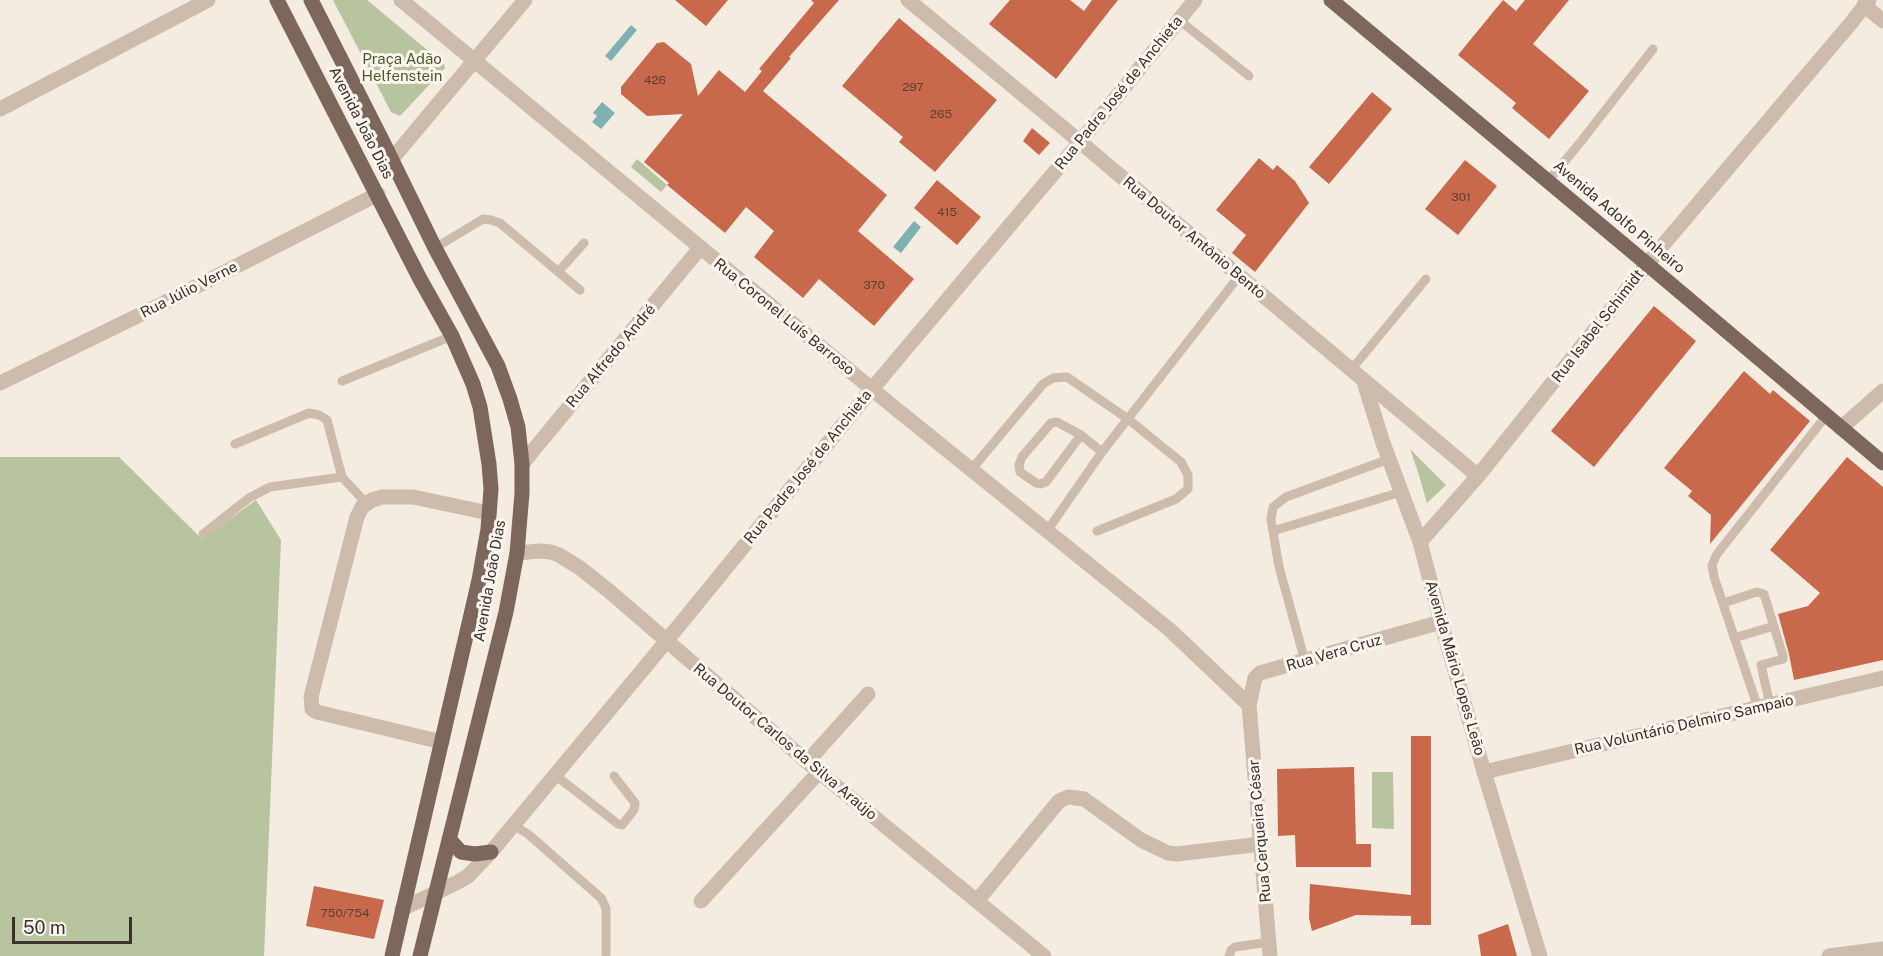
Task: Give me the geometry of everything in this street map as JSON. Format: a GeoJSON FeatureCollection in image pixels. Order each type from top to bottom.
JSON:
{"type":"FeatureCollection","features":[{"type":"Feature","properties":{"kind":"main road","name":"Avenida João Dias"},"geometry":{"type":"LineString","coordinates":[[277,0],[420,279],[452,336],[473,384],[480,407],[489,464],[489,513],[479,580],[393,956]]}},
{"type":"Feature","properties":{"kind":"main road","name":"Avenida João Dias"},"geometry":{"type":"LineString","coordinates":[[311,0],[435,248],[498,366],[518,428],[522,493],[517,553],[506,612],[420,956]]}},
{"type":"Feature","properties":{"kind":"main road","name":"Avenida Adolfo Pinheiro"},"geometry":{"type":"LineString","coordinates":[[1331,0],[1883,464]]}},
{"type":"Feature","properties":{"kind":"main road"},"geometry":{"type":"LineString","coordinates":[[449,839],[460,852],[475,854],[491,852]]}},
{"type":"Feature","properties":{"kind":"street"},"geometry":{"type":"LineString","coordinates":[[2,103],[208,0]]}},
{"type":"Feature","properties":{"kind":"street","name":"Rua Coronel Luís Barroso"},"geometry":{"type":"LineString","coordinates":[[401,0],[872,389],[1170,630],[1249,705]]}},
{"type":"Feature","properties":{"kind":"street"},"geometry":{"type":"LineString","coordinates":[[392,159],[525,0]]}},
{"type":"Feature","properties":{"kind":"street","name":"Rua Doutor Antônio Bento"},"geometry":{"type":"LineString","coordinates":[[908,0],[1478,476]]}},
{"type":"Feature","properties":{"kind":"street","name":"Rua Padre José de Anchieta"},"geometry":{"type":"LineString","coordinates":[[402,909],[468,876],[491,852],[1195,0]]}},
{"type":"Feature","properties":{"kind":"street"},"geometry":{"type":"LineString","coordinates":[[1864,2],[1883,21]]}},
{"type":"Feature","properties":{"kind":"street","name":"Rua Isabel Schimidt"},"geometry":{"type":"LineString","coordinates":[[1420,542],[1478,476],[1647,264],[1851,23],[1864,2]]}},
{"type":"Feature","properties":{"kind":"street","name":"Rua Júlio Verne"},"geometry":{"type":"LineString","coordinates":[[0,383],[378,194]]}},
{"type":"Feature","properties":{"kind":"street","name":"Rua Alfredo André"},"geometry":{"type":"LineString","coordinates":[[522,464],[700,248]]}},
{"type":"Feature","properties":{"kind":"street","name":"Avenida Mário Lopes Leão"},"geometry":{"type":"LineString","coordinates":[[1364,382],[1389,459],[1420,542],[1484,772],[1540,956]]}},
{"type":"Feature","properties":{"kind":"street"},"geometry":{"type":"LineString","coordinates":[[1841,428],[1883,390]]}},
{"type":"Feature","properties":{"kind":"street"},"geometry":{"type":"LineString","coordinates":[[442,742],[317,712],[312,709],[311,698],[357,517],[362,507],[382,497],[412,497],[489,513]]}},
{"type":"Feature","properties":{"kind":"street","name":"Rua Doutor Carlos da Silva Araújo"},"geometry":{"type":"LineString","coordinates":[[517,553],[540,551],[559,555],[587,573],[813,767],[1044,956]]}},
{"type":"Feature","properties":{"kind":"street","name":"Rua Vera Cruz"},"geometry":{"type":"LineString","coordinates":[[1249,705],[1253,683],[1260,673],[1441,622]]}},
{"type":"Feature","properties":{"kind":"street","name":"Rua Voluntário Delmiro Sampaio"},"geometry":{"type":"LineString","coordinates":[[1484,772],[1883,678]]}},
{"type":"Feature","properties":{"kind":"street"},"geometry":{"type":"LineString","coordinates":[[701,901],[813,767],[868,694]]}},
{"type":"Feature","properties":{"kind":"street","name":"Rua Cerqueira César"},"geometry":{"type":"LineString","coordinates":[[1249,705],[1270,949]]}},
{"type":"Feature","properties":{"kind":"street"},"geometry":{"type":"LineString","coordinates":[[977,901],[1059,801],[1068,797],[1084,799],[1141,840],[1168,853],[1177,854],[1261,844]]}},
{"type":"Feature","properties":{"kind":"street"},"geometry":{"type":"LineString","coordinates":[[1829,956],[1883,949]]}},
{"type":"Feature","properties":{"kind":"lane"},"geometry":{"type":"LineString","coordinates":[[1179,20],[1249,76]]}},
{"type":"Feature","properties":{"kind":"lane"},"geometry":{"type":"LineString","coordinates":[[1548,181],[1653,49]]}},
{"type":"Feature","properties":{"kind":"lane"},"geometry":{"type":"LineString","coordinates":[[435,248],[483,219],[491,220],[500,223],[580,290]]}},
{"type":"Feature","properties":{"kind":"lane"},"geometry":{"type":"LineString","coordinates":[[558,272],[584,243]]}},
{"type":"Feature","properties":{"kind":"lane"},"geometry":{"type":"LineString","coordinates":[[1047,531],[1102,452],[1239,276]]}},
{"type":"Feature","properties":{"kind":"lane"},"geometry":{"type":"LineString","coordinates":[[1351,370],[1426,279]]}},
{"type":"Feature","properties":{"kind":"lane"},"geometry":{"type":"LineString","coordinates":[[342,381],[452,336]]}},
{"type":"Feature","properties":{"kind":"lane"},"geometry":{"type":"LineString","coordinates":[[971,470],[1043,384],[1053,378],[1067,377],[1128,419],[1181,462],[1188,475],[1188,489],[1176,499],[1097,531]]}},
{"type":"Feature","properties":{"kind":"lane"},"geometry":{"type":"LineString","coordinates":[[235,444],[309,412],[320,415],[327,420],[342,477],[367,504]]}},
{"type":"Feature","properties":{"kind":"lane"},"geometry":{"type":"LineString","coordinates":[[1764,706],[1745,670],[1713,577],[1712,566],[1717,554],[1826,416]]}},
{"type":"Feature","properties":{"kind":"lane"},"geometry":{"type":"LineString","coordinates":[[1081,435],[1046,482],[1036,483],[1020,472],[1019,465],[1022,457],[1051,423],[1064,424],[1081,435],[1102,452]]}},
{"type":"Feature","properties":{"kind":"lane"},"geometry":{"type":"LineString","coordinates":[[1305,661],[1279,567],[1270,520],[1273,507],[1286,497],[1389,459]]}},
{"type":"Feature","properties":{"kind":"lane"},"geometry":{"type":"LineString","coordinates":[[203,534],[249,498],[270,487],[342,477]]}},
{"type":"Feature","properties":{"kind":"lane"},"geometry":{"type":"LineString","coordinates":[[1273,531],[1401,492]]}},
{"type":"Feature","properties":{"kind":"lane"},"geometry":{"type":"LineString","coordinates":[[1722,603],[1761,592],[1764,594],[1783,657],[1745,670]]}},
{"type":"Feature","properties":{"kind":"lane"},"geometry":{"type":"LineString","coordinates":[[1734,638],[1774,626]]}},
{"type":"Feature","properties":{"kind":"lane"},"geometry":{"type":"LineString","coordinates":[[1761,665],[1764,706]]}},
{"type":"Feature","properties":{"kind":"lane"},"geometry":{"type":"LineString","coordinates":[[555,775],[622,825],[634,810],[635,803],[614,776]]}},
{"type":"Feature","properties":{"kind":"lane"},"geometry":{"type":"LineString","coordinates":[[513,825],[528,834],[601,898],[606,908],[606,954]]}},
{"type":"Feature","properties":{"kind":"lane"},"geometry":{"type":"LineString","coordinates":[[1229,956],[1235,947],[1270,949]]}},
{"type":"Feature","properties":{"kind":"green space","name":"Praça Adão Helfenstein"},"geometry":{"type":"Polygon","coordinates":[[[333,0],[367,0],[444,64],[445,68],[400,116],[391,112],[333,0]]]}},
{"type":"Feature","properties":{"kind":"green space"},"geometry":{"type":"Polygon","coordinates":[[[637,159],[667,185],[661,192],[631,167],[637,159]]]}},
{"type":"Feature","properties":{"kind":"green space"},"geometry":{"type":"Polygon","coordinates":[[[1410,449],[1446,485],[1427,503],[1419,475],[1410,449]]]}},
{"type":"Feature","properties":{"kind":"green space"},"geometry":{"type":"Polygon","coordinates":[[[0,457],[119,457],[202,539],[256,500],[281,540],[264,956],[0,956],[0,457]]]}},
{"type":"Feature","properties":{"kind":"green space"},"geometry":{"type":"Polygon","coordinates":[[[1372,772],[1393,772],[1394,829],[1372,828],[1372,772]]]}},
{"type":"Feature","properties":{"kind":"water"},"geometry":{"type":"Polygon","coordinates":[[[631,25],[637,30],[611,61],[605,56],[631,25]]]}},
{"type":"Feature","properties":{"kind":"water"},"geometry":{"type":"Polygon","coordinates":[[[602,102],[615,113],[601,129],[592,122],[597,116],[593,113],[602,102]]]}},
{"type":"Feature","properties":{"kind":"water"},"geometry":{"type":"Polygon","coordinates":[[[914,221],[921,227],[901,253],[893,247],[914,221]]]}},
{"type":"Feature","properties":{"kind":"building"},"geometry":{"type":"Polygon","coordinates":[[[675,0],[728,0],[706,26],[675,0]]]}},
{"type":"Feature","properties":{"kind":"building"},"geometry":{"type":"Polygon","coordinates":[[[811,0],[839,0],[789,57],[791,58],[763,91],[887,195],[858,231],[914,279],[874,326],[819,279],[803,298],[754,257],[774,231],[746,207],[725,233],[667,185],[669,183],[644,162],[683,114],[647,116],[621,94],[621,87],[657,43],[664,42],[691,64],[698,96],[719,70],[745,92],[762,71],[759,69],[814,3],[811,0]]]}},
{"type":"Feature","properties":{"kind":"building"},"geometry":{"type":"Polygon","coordinates":[[[1010,0],[1070,0],[1084,11],[1092,0],[1118,0],[1056,79],[989,24],[1010,0]]]}},
{"type":"Feature","properties":{"kind":"building"},"geometry":{"type":"Polygon","coordinates":[[[1503,0],[1516,11],[1525,0],[1569,0],[1533,44],[1589,91],[1549,139],[1512,108],[1516,103],[1458,55],[1503,0]]]}},
{"type":"Feature","properties":{"kind":"building"},"geometry":{"type":"Polygon","coordinates":[[[899,18],[997,100],[935,172],[899,142],[903,137],[842,86],[899,18]]]}},
{"type":"Feature","properties":{"kind":"building"},"geometry":{"type":"Polygon","coordinates":[[[1372,92],[1392,109],[1329,184],[1309,167],[1372,92]]]}},
{"type":"Feature","properties":{"kind":"building"},"geometry":{"type":"Polygon","coordinates":[[[1032,128],[1050,143],[1039,155],[1023,141],[1032,128]]]}},
{"type":"Feature","properties":{"kind":"building"},"geometry":{"type":"Polygon","coordinates":[[[1259,158],[1273,170],[1277,165],[1295,181],[1309,203],[1255,272],[1232,253],[1246,235],[1216,210],[1259,158]]]}},
{"type":"Feature","properties":{"kind":"building"},"geometry":{"type":"Polygon","coordinates":[[[1465,160],[1497,186],[1458,235],[1425,209],[1465,160]]]}},
{"type":"Feature","properties":{"kind":"building"},"geometry":{"type":"Polygon","coordinates":[[[937,180],[981,217],[957,245],[914,208],[937,180]]]}},
{"type":"Feature","properties":{"kind":"building"},"geometry":{"type":"Polygon","coordinates":[[[1654,306],[1696,341],[1594,467],[1551,431],[1654,306]]]}},
{"type":"Feature","properties":{"kind":"building"},"geometry":{"type":"Polygon","coordinates":[[[1744,371],[1770,394],[1773,390],[1810,421],[1710,544],[1711,515],[1688,496],[1692,491],[1664,468],[1744,371]]]}},
{"type":"Feature","properties":{"kind":"building"},"geometry":{"type":"Polygon","coordinates":[[[1847,457],[1883,487],[1883,660],[1794,680],[1778,614],[1808,606],[1820,593],[1770,550],[1847,457]]]}},
{"type":"Feature","properties":{"kind":"building"},"geometry":{"type":"Polygon","coordinates":[[[1411,736],[1431,736],[1431,925],[1411,925],[1411,916],[1356,915],[1312,931],[1309,918],[1310,884],[1411,895],[1411,736]]]}},
{"type":"Feature","properties":{"kind":"building"},"geometry":{"type":"Polygon","coordinates":[[[1354,767],[1356,844],[1371,844],[1371,867],[1296,867],[1295,835],[1278,836],[1277,769],[1354,767]]]}},
{"type":"Feature","properties":{"kind":"building"},"geometry":{"type":"Polygon","coordinates":[[[314,886],[384,900],[374,939],[306,926],[314,886]]]}},
{"type":"Feature","properties":{"kind":"building"},"geometry":{"type":"Polygon","coordinates":[[[1508,924],[1517,956],[1481,956],[1478,935],[1508,924]]]}}]}
